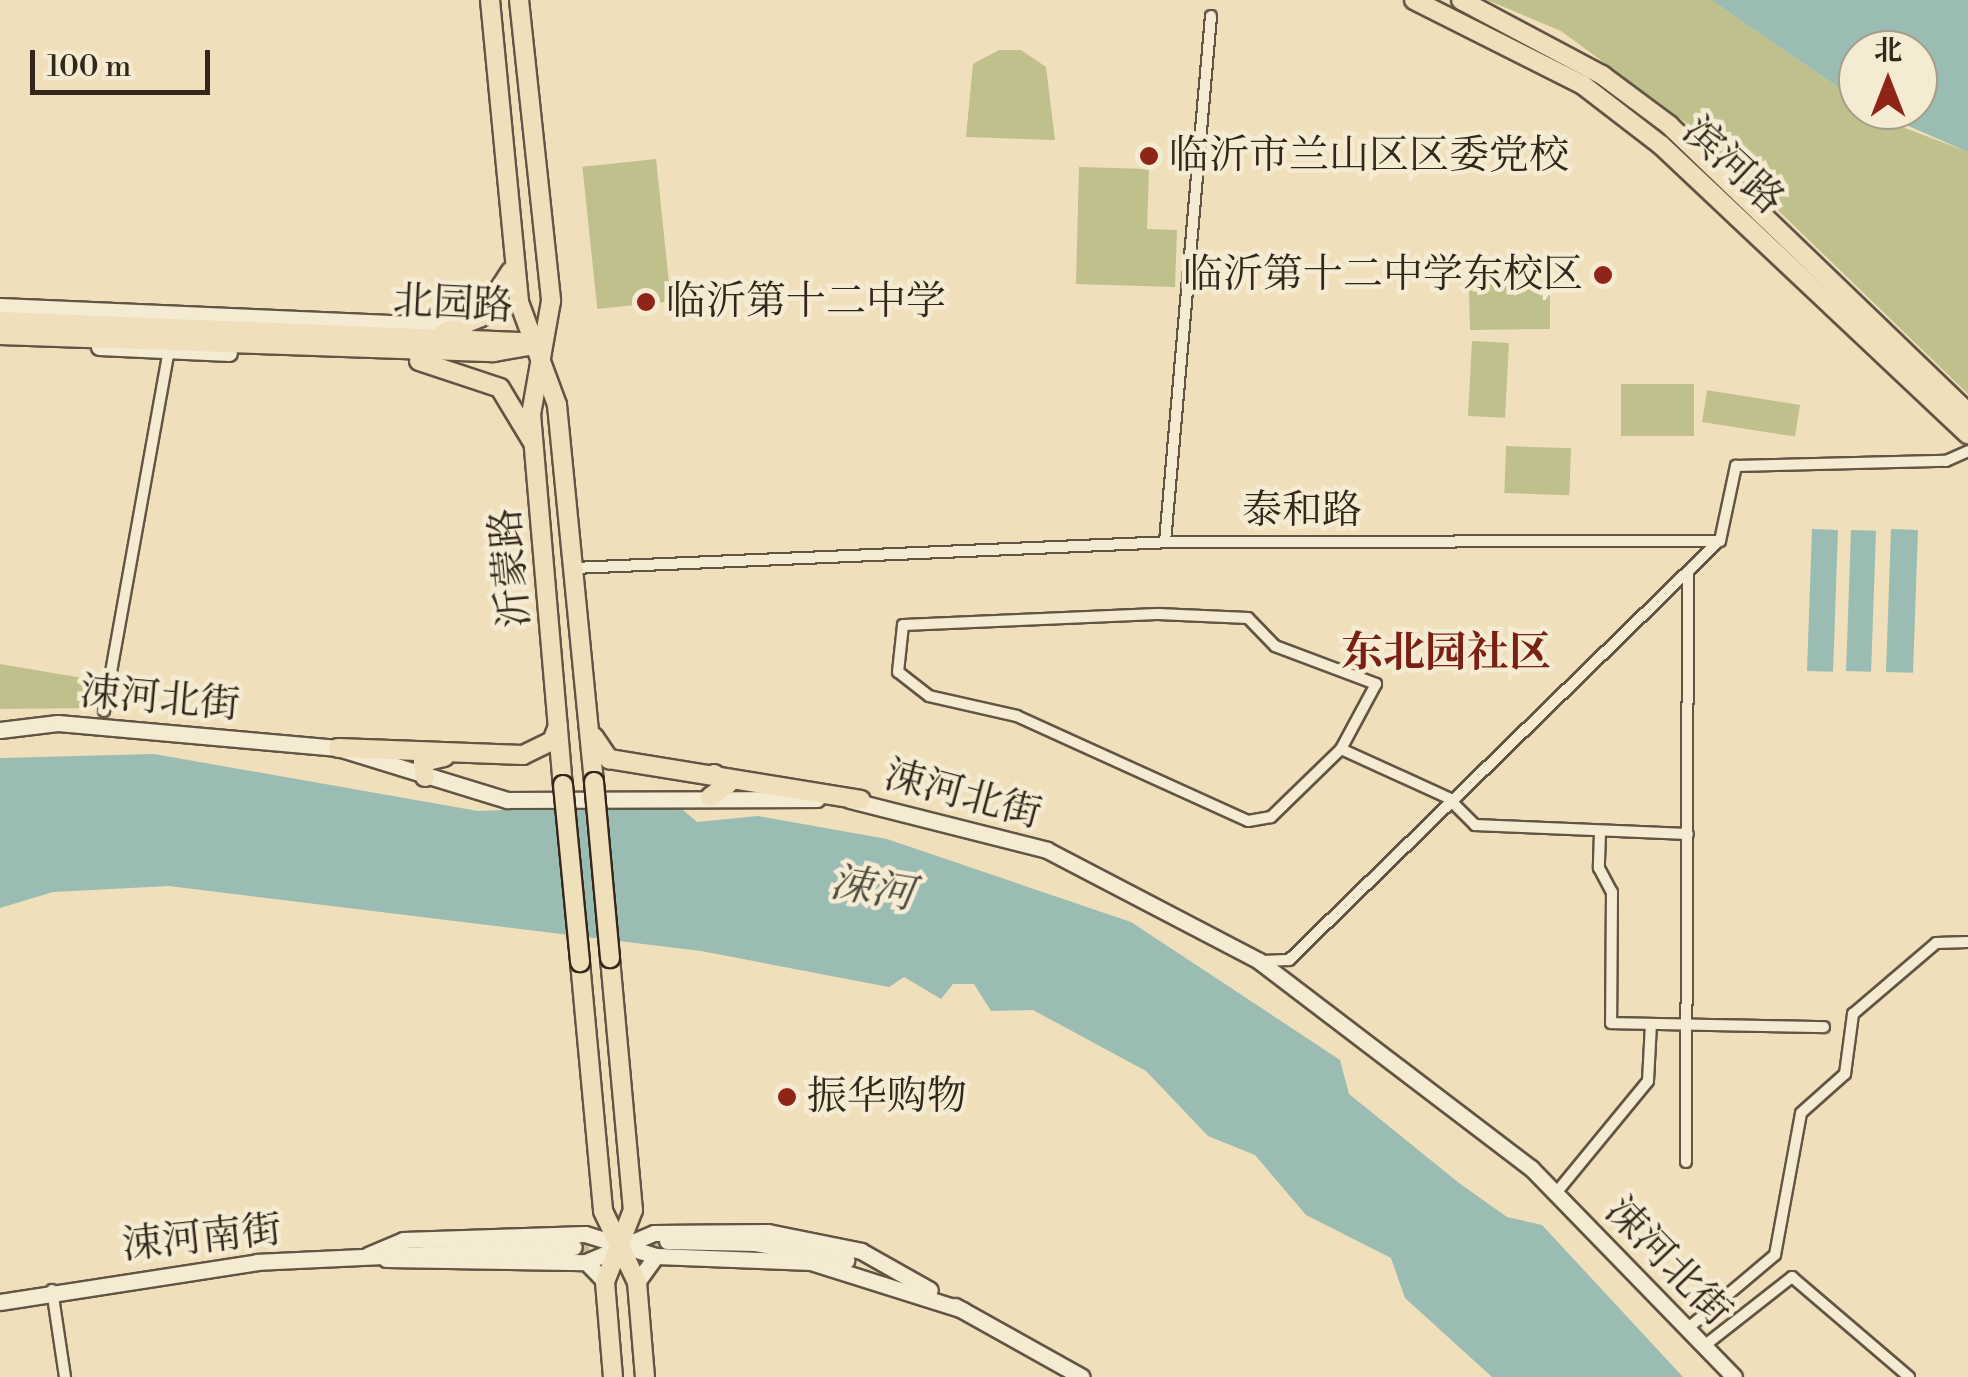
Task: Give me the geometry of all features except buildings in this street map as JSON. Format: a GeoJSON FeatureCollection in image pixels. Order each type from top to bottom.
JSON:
{"type":"FeatureCollection","features":[{"type":"Feature","properties":{"kind":"main road","name":"沂蒙路"},"geometry":{"type":"LineString","coordinates":[[490,0],[519,302],[540,344],[574,568],[633,1210]]}},
{"type":"Feature","properties":{"kind":"main road","name":"沂蒙路"},"geometry":{"type":"LineString","coordinates":[[519,0],[551,301],[540,344],[534,446],[603,1211],[619,1244]]}},
{"type":"Feature","properties":{"kind":"main road","name":"滨河路"},"geometry":{"type":"LineString","coordinates":[[1414,0],[1584,85],[1646,133],[1968,434]]}},
{"type":"Feature","properties":{"kind":"main road","name":"滨河路"},"geometry":{"type":"LineString","coordinates":[[1461,0],[1602,75],[1669,125],[1968,413]]}},
{"type":"Feature","properties":{"kind":"main road"},"geometry":{"type":"LineString","coordinates":[[434,336],[464,326],[499,301],[514,255]]}},
{"type":"Feature","properties":{"kind":"main road"},"geometry":{"type":"LineString","coordinates":[[0,306],[464,326]]}},
{"type":"Feature","properties":{"kind":"main road","name":"北园路"},"geometry":{"type":"LineString","coordinates":[[0,321],[434,336],[540,344]]}},
{"type":"Feature","properties":{"kind":"main road","name":"北园路"},"geometry":{"type":"LineString","coordinates":[[0,335],[222,347],[494,352],[540,344]]}},
{"type":"Feature","properties":{"kind":"main road"},"geometry":{"type":"LineString","coordinates":[[0,343],[170,350],[222,347],[439,362],[500,388],[534,446]]}},
{"type":"Feature","properties":{"kind":"main road"},"geometry":{"type":"LineString","coordinates":[[338,748],[524,756],[552,742],[560,721]]}},
{"type":"Feature","properties":{"kind":"main road","name":"涑河北街"},"geometry":{"type":"LineString","coordinates":[[0,730],[58,722],[338,748],[507,800],[861,800],[1047,850],[1259,961],[1298,990],[1556,1193],[1734,1377]]}},
{"type":"Feature","properties":{"kind":"main road"},"geometry":{"type":"LineString","coordinates":[[589,726],[609,760],[861,800]]}},
{"type":"Feature","properties":{"kind":"main road"},"geometry":{"type":"LineString","coordinates":[[426,777],[421,766],[431,756],[546,760],[563,785]]}},
{"type":"Feature","properties":{"kind":"main road"},"geometry":{"type":"LineString","coordinates":[[594,782],[619,766],[725,776],[728,784],[710,797]]}},
{"type":"Feature","properties":{"kind":"main road"},"geometry":{"type":"LineString","coordinates":[[613,1377],[605,1282],[633,1210],[661,1237]]}},
{"type":"Feature","properties":{"kind":"main road"},"geometry":{"type":"LineString","coordinates":[[368,1254],[403,1240],[585,1234],[656,1256],[811,1262],[963,1310]]}},
{"type":"Feature","properties":{"kind":"main road"},"geometry":{"type":"LineString","coordinates":[[368,1254],[406,1264],[586,1262],[619,1244],[661,1237],[808,1250],[963,1310],[1082,1377]]}},
{"type":"Feature","properties":{"kind":"main road"},"geometry":{"type":"LineString","coordinates":[[619,1244],[637,1282],[646,1377]]}},
{"type":"Feature","properties":{"kind":"main road","name":"涑河南街"},"geometry":{"type":"LineString","coordinates":[[0,1302],[52,1289],[368,1254],[574,1246]]}},
{"type":"Feature","properties":{"kind":"main road"},"geometry":{"type":"LineString","coordinates":[[637,1282],[656,1256]]}},
{"type":"Feature","properties":{"kind":"main road"},"geometry":{"type":"LineString","coordinates":[[586,1262],[605,1282]]}},
{"type":"Feature","properties":{"kind":"street"},"geometry":{"type":"LineString","coordinates":[[1165,542],[1210,16]]}},
{"type":"Feature","properties":{"kind":"street"},"geometry":{"type":"LineString","coordinates":[[104,711],[170,350]]}},
{"type":"Feature","properties":{"kind":"street"},"geometry":{"type":"LineString","coordinates":[[1259,961],[1289,960],[1720,541],[1736,466],[1946,461],[1968,450]]}},
{"type":"Feature","properties":{"kind":"street","name":"泰和路"},"geometry":{"type":"LineString","coordinates":[[574,568],[1165,542],[1720,541]]}},
{"type":"Feature","properties":{"kind":"street"},"geometry":{"type":"LineString","coordinates":[[1686,1162],[1688,572]]}},
{"type":"Feature","properties":{"kind":"street"},"geometry":{"type":"LineString","coordinates":[[1248,618],[1275,646],[1376,684],[1340,749],[1270,817],[1248,820],[1017,716],[906,686],[898,672],[902,625],[1248,618]]}},
{"type":"Feature","properties":{"kind":"street"},"geometry":{"type":"LineString","coordinates":[[1340,749],[1452,801],[1474,825],[1600,834],[1688,834]]}},
{"type":"Feature","properties":{"kind":"street"},"geometry":{"type":"LineString","coordinates":[[1600,834],[1600,868],[1612,892],[1611,1023],[1824,1027]]}},
{"type":"Feature","properties":{"kind":"street"},"geometry":{"type":"LineString","coordinates":[[1687,1329],[1775,1256],[1801,1114],[1845,1074],[1853,1014],[1936,943],[1968,942]]}},
{"type":"Feature","properties":{"kind":"street"},"geometry":{"type":"LineString","coordinates":[[1289,960],[1298,990]]}},
{"type":"Feature","properties":{"kind":"street"},"geometry":{"type":"LineString","coordinates":[[1556,1193],[1648,1081],[1651,1024]]}},
{"type":"Feature","properties":{"kind":"street"},"geometry":{"type":"LineString","coordinates":[[1704,1346],[1792,1278],[1909,1377]]}},
{"type":"Feature","properties":{"kind":"street"},"geometry":{"type":"LineString","coordinates":[[52,1289],[65,1377]]}},
{"type":"Feature","properties":{"kind":"green space"},"geometry":{"type":"Polygon","coordinates":[[[1487,0],[1711,0],[1838,87],[1838,130],[1910,130],[1968,152],[1968,394],[1693,128],[1561,31],[1487,0]]]}},
{"type":"Feature","properties":{"kind":"green space"},"geometry":{"type":"Polygon","coordinates":[[[999,50],[1021,50],[1046,67],[1055,140],[966,137],[973,64],[999,50]]]}},
{"type":"Feature","properties":{"kind":"green space"},"geometry":{"type":"Polygon","coordinates":[[[656,159],[671,301],[597,309],[582,167],[656,159]]]}},
{"type":"Feature","properties":{"kind":"green space"},"geometry":{"type":"Polygon","coordinates":[[[1079,167],[1149,169],[1147,229],[1177,230],[1175,287],[1076,284],[1079,167]]]}},
{"type":"Feature","properties":{"kind":"green space"},"geometry":{"type":"Polygon","coordinates":[[[1480,283],[1550,283],[1550,329],[1470,330],[1469,290],[1480,283]]]}},
{"type":"Feature","properties":{"kind":"green space"},"geometry":{"type":"Polygon","coordinates":[[[1472,341],[1509,343],[1505,418],[1468,416],[1472,341]]]}},
{"type":"Feature","properties":{"kind":"green space"},"geometry":{"type":"Polygon","coordinates":[[[1621,384],[1694,384],[1694,436],[1621,436],[1621,384]]]}},
{"type":"Feature","properties":{"kind":"green space"},"geometry":{"type":"Polygon","coordinates":[[[1707,390],[1800,405],[1795,437],[1702,422],[1707,390]]]}},
{"type":"Feature","properties":{"kind":"green space"},"geometry":{"type":"Polygon","coordinates":[[[1506,446],[1571,448],[1569,495],[1504,493],[1506,446]]]}},
{"type":"Feature","properties":{"kind":"green space"},"geometry":{"type":"Polygon","coordinates":[[[0,664],[94,680],[91,708],[0,709],[0,664]]]}},
{"type":"Feature","properties":{"kind":"water"},"geometry":{"type":"Polygon","coordinates":[[[1711,0],[1968,0],[1968,152],[1918,130],[1938,130],[1938,30],[1838,30],[1838,87],[1711,0]]]}},
{"type":"Feature","properties":{"kind":"water"},"geometry":{"type":"Polygon","coordinates":[[[1812,529],[1838,530],[1833,672],[1807,671],[1812,529]]]}},
{"type":"Feature","properties":{"kind":"water"},"geometry":{"type":"Polygon","coordinates":[[[1891,529],[1918,530],[1913,673],[1886,672],[1891,529]]]}},
{"type":"Feature","properties":{"kind":"water"},"geometry":{"type":"Polygon","coordinates":[[[1851,530],[1876,531],[1871,672],[1846,671],[1851,530]]]}},
{"type":"Feature","properties":{"kind":"water","name":"涑河"},"geometry":{"type":"Polygon","coordinates":[[[154,754],[478,811],[675,803],[697,822],[758,816],[887,839],[1131,922],[1340,1060],[1349,1094],[1459,1183],[1507,1217],[1542,1225],[1683,1377],[1492,1377],[1405,1298],[1391,1258],[1306,1215],[1255,1155],[1208,1136],[1146,1071],[1033,1010],[991,1011],[974,984],[953,984],[941,999],[904,977],[889,987],[701,951],[169,886],[53,892],[0,908],[0,758],[154,754]]]}},
{"type":"Feature","properties":{"kind":"tunnel"},"geometry":{"type":"LineString","coordinates":[[574,1247],[667,1241]]}},
{"type":"Feature","properties":{"kind":"place","name":"临沂市兰山区区委党校"},"geometry":{"type":"Point","coordinates":[1149,156]}},
{"type":"Feature","properties":{"kind":"place","name":"临沂第十二中学东校区"},"geometry":{"type":"Point","coordinates":[1603,275]}},
{"type":"Feature","properties":{"kind":"place","name":"临沂第十二中学"},"geometry":{"type":"Point","coordinates":[646,302]}},
{"type":"Feature","properties":{"kind":"place","name":"振华购物"},"geometry":{"type":"Point","coordinates":[787,1097]}},
{"type":"Feature","properties":{"kind":"district","name":"东北园社区"},"geometry":{"type":"Point","coordinates":[1446,654]}}]}
